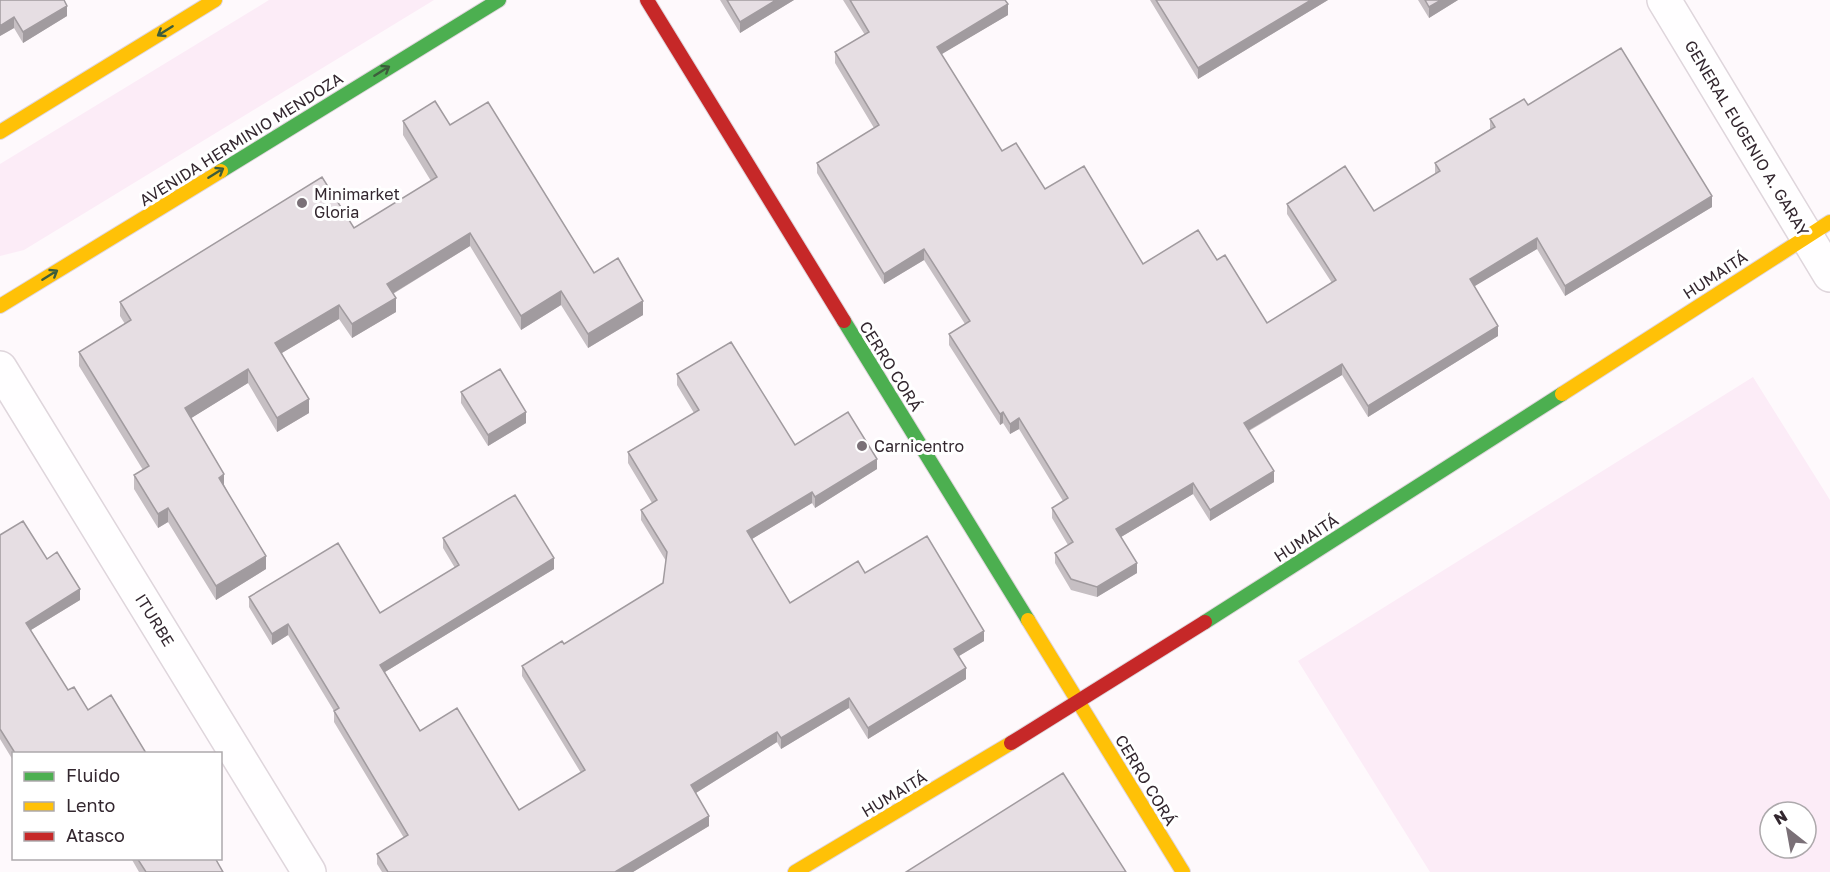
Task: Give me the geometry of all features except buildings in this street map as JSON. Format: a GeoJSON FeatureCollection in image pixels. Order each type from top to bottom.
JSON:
{"type":"FeatureCollection","features":[{"type":"Feature","properties":{"kind":"street"},"geometry":{"type":"LineString","coordinates":[[0,132],[215,0]]}},
{"type":"Feature","properties":{"kind":"street","name":"AVENIDA HERMINIO MENDOZA"},"geometry":{"type":"LineString","coordinates":[[0,306],[499,0]]}},
{"type":"Feature","properties":{"kind":"street","name":"CERRO CORÁ"},"geometry":{"type":"LineString","coordinates":[[647,0],[1183,872]]}},
{"type":"Feature","properties":{"kind":"street","name":"GENERAL EUGENIO A. GARAY"},"geometry":{"type":"LineString","coordinates":[[1664,0],[1818,229],[1830,275]]}},
{"type":"Feature","properties":{"kind":"street","name":"HUMAITÁ"},"geometry":{"type":"LineString","coordinates":[[795,872],[1079,703],[1818,229]]}},
{"type":"Feature","properties":{"kind":"street","name":"ITURBE"},"geometry":{"type":"LineString","coordinates":[[0,368],[309,872]]}},
{"type":"Feature","properties":{"kind":"shaded area"},"geometry":{"type":"Polygon","coordinates":[[[269,0],[434,0],[24,250],[0,256],[0,164],[269,0]]]}},
{"type":"Feature","properties":{"kind":"shaded area"},"geometry":{"type":"Polygon","coordinates":[[[1753,377],[1830,500],[1830,872],[1430,872],[1298,661],[1753,377]]]}},
{"type":"Feature","properties":{"kind":"traffic: fast"},"geometry":{"type":"LineString","coordinates":[[221,171],[499,0]]}},
{"type":"Feature","properties":{"kind":"traffic: fast"},"geometry":{"type":"LineString","coordinates":[[844,321],[1028,620]]}},
{"type":"Feature","properties":{"kind":"traffic: fast"},"geometry":{"type":"LineString","coordinates":[[1205,622],[1562,394]]}},
{"type":"Feature","properties":{"kind":"traffic: slow"},"geometry":{"type":"LineString","coordinates":[[0,132],[215,0]]}},
{"type":"Feature","properties":{"kind":"traffic: slow"},"geometry":{"type":"LineString","coordinates":[[0,306],[221,171]]}},
{"type":"Feature","properties":{"kind":"traffic: slow"},"geometry":{"type":"LineString","coordinates":[[1562,394],[1830,222]]}},
{"type":"Feature","properties":{"kind":"traffic: slow"},"geometry":{"type":"LineString","coordinates":[[1028,620],[1183,872]]}},
{"type":"Feature","properties":{"kind":"traffic: slow"},"geometry":{"type":"LineString","coordinates":[[795,872],[1011,743]]}},
{"type":"Feature","properties":{"kind":"traffic: jam"},"geometry":{"type":"LineString","coordinates":[[647,0],[844,321]]}},
{"type":"Feature","properties":{"kind":"traffic: jam"},"geometry":{"type":"LineString","coordinates":[[1011,743],[1205,622]]}},
{"type":"Feature","properties":{"kind":"place","name":"Minimarket Gloria"},"geometry":{"type":"Point","coordinates":[302,203]}},
{"type":"Feature","properties":{"kind":"place","name":"Carnicentro"},"geometry":{"type":"Point","coordinates":[862,446]}}]}
